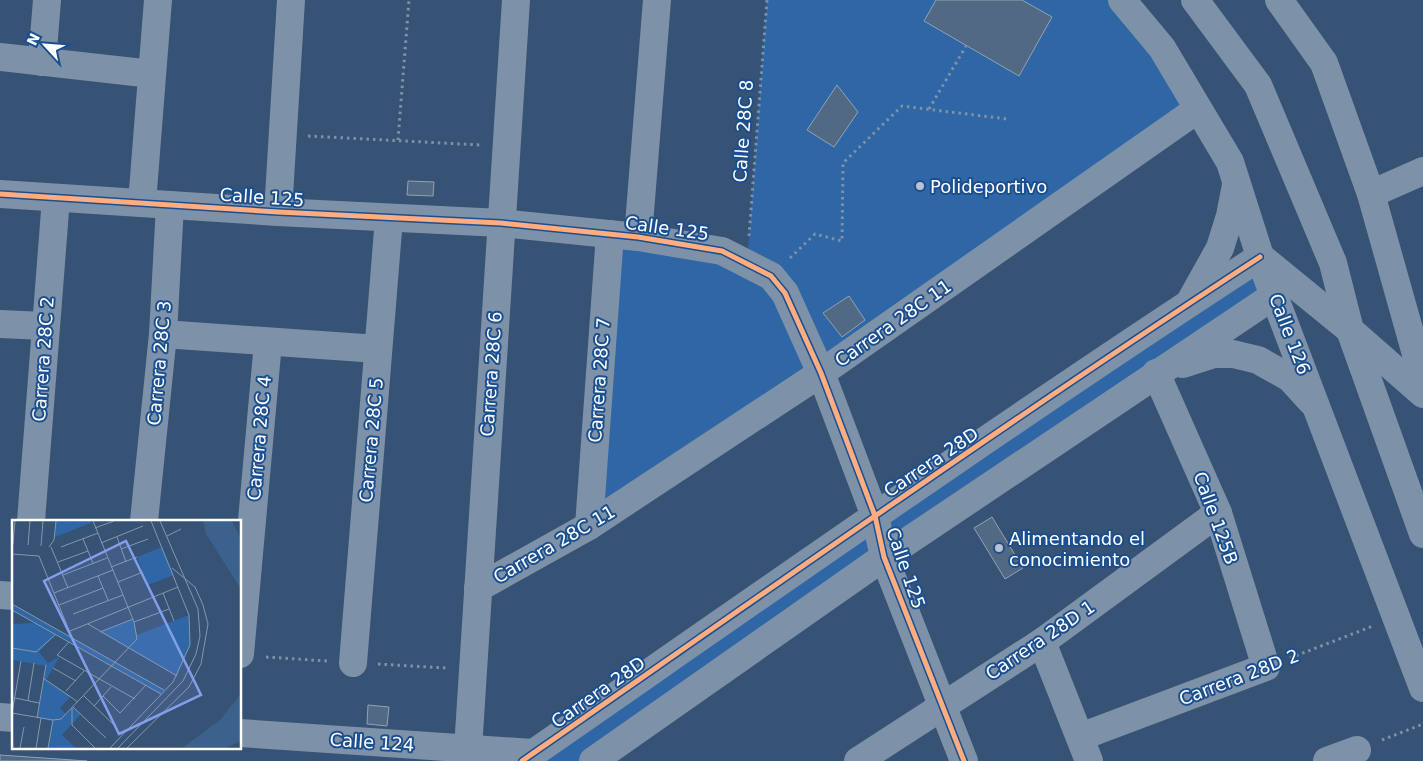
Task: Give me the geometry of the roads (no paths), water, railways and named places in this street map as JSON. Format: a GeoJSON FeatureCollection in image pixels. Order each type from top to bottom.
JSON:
{"type":"FeatureCollection","features":[{"type":"Feature","properties":{"kind":"street"},"geometry":{"type":"LineString","coordinates":[[42,62],[47,0]]}},
{"type":"Feature","properties":{"kind":"street"},"geometry":{"type":"LineString","coordinates":[[142,203],[158,0]]}},
{"type":"Feature","properties":{"kind":"street"},"geometry":{"type":"LineString","coordinates":[[278,212],[291,0]]}},
{"type":"Feature","properties":{"kind":"street","name":"Carrera 28C 6"},"geometry":{"type":"LineString","coordinates":[[468,749],[516,0]]}},
{"type":"Feature","properties":{"kind":"street"},"geometry":{"type":"LineString","coordinates":[[638,237],[657,0]]}},
{"type":"Feature","properties":{"kind":"street","name":"Calle 126"},"geometry":{"type":"LineString","coordinates":[[1122,0],[1162,48],[1230,162],[1260,257],[1423,688]]}},
{"type":"Feature","properties":{"kind":"street"},"geometry":{"type":"LineString","coordinates":[[1195,0],[1258,85],[1334,263],[1350,330],[1423,534]]}},
{"type":"Feature","properties":{"kind":"street"},"geometry":{"type":"LineString","coordinates":[[1279,0],[1324,63],[1371,194],[1423,379]]}},
{"type":"Feature","properties":{"kind":"street"},"geometry":{"type":"LineString","coordinates":[[0,57],[152,74]]}},
{"type":"Feature","properties":{"kind":"street","name":"Carrera 28C 11"},"geometry":{"type":"LineString","coordinates":[[478,588],[589,526],[821,372],[1198,109]]}},
{"type":"Feature","properties":{"kind":"street"},"geometry":{"type":"LineString","coordinates":[[1371,194],[1423,171]]}},
{"type":"Feature","properties":{"kind":"street"},"geometry":{"type":"LineString","coordinates":[[1190,303],[1220,248],[1237,184]]}},
{"type":"Feature","properties":{"kind":"street","name":"Calle 125"},"geometry":{"type":"LineString","coordinates":[[0,194],[278,212],[501,223],[610,234],[722,251],[771,276],[785,292],[821,372],[875,516],[884,557],[944,705],[964,761]]}},
{"type":"Feature","properties":{"kind":"street","name":"Carrera 28C 2"},"geometry":{"type":"LineString","coordinates":[[31,520],[56,198]]}},
{"type":"Feature","properties":{"kind":"street","name":"Carrera 28C 3"},"geometry":{"type":"LineString","coordinates":[[144,520],[163,334],[170,205]]}},
{"type":"Feature","properties":{"kind":"street","name":"Carrera 28C 5"},"geometry":{"type":"LineString","coordinates":[[353,663],[389,218]]}},
{"type":"Feature","properties":{"kind":"street","name":"Carrera 28C 7"},"geometry":{"type":"LineString","coordinates":[[589,526],[610,234]]}},
{"type":"Feature","properties":{"kind":"street"},"geometry":{"type":"LineString","coordinates":[[1260,257],[1350,330],[1423,394]]}},
{"type":"Feature","properties":{"kind":"street","name":"Carrera 28D"},"geometry":{"type":"LineString","coordinates":[[528,757],[875,516],[1260,257]]}},
{"type":"Feature","properties":{"kind":"street"},"geometry":{"type":"LineString","coordinates":[[592,761],[884,557],[1275,295]]}},
{"type":"Feature","properties":{"kind":"street"},"geometry":{"type":"LineString","coordinates":[[0,324],[45,326]]}},
{"type":"Feature","properties":{"kind":"street"},"geometry":{"type":"LineString","coordinates":[[163,334],[378,349]]}},
{"type":"Feature","properties":{"kind":"street","name":"Carrera 28C 4"},"geometry":{"type":"LineString","coordinates":[[241,643],[268,342]]}},
{"type":"Feature","properties":{"kind":"street"},"geometry":{"type":"LineString","coordinates":[[1156,373],[1214,354],[1233,354],[1258,360],[1290,378],[1318,409]]}},
{"type":"Feature","properties":{"kind":"street","name":"Calle 125B"},"geometry":{"type":"LineString","coordinates":[[1156,373],[1218,513],[1266,667]]}},
{"type":"Feature","properties":{"kind":"street","name":"Carrera 28D 1"},"geometry":{"type":"LineString","coordinates":[[858,761],[1042,642],[1218,513]]}},
{"type":"Feature","properties":{"kind":"street"},"geometry":{"type":"LineString","coordinates":[[1042,642],[1085,749]]}},
{"type":"Feature","properties":{"kind":"street","name":"Carrera 28D 2"},"geometry":{"type":"LineString","coordinates":[[1085,749],[1266,667]]}},
{"type":"Feature","properties":{"kind":"street","name":"Calle 124"},"geometry":{"type":"LineString","coordinates":[[241,734],[468,749],[528,757]]}},
{"type":"Feature","properties":{"kind":"street"},"geometry":{"type":"LineString","coordinates":[[1327,761],[1357,750]]}},
{"type":"Feature","properties":{"kind":"place","name":"Polideportivo"},"geometry":{"type":"Point","coordinates":[920,186]}},
{"type":"Feature","properties":{"kind":"place","name":"Alimentando el conocimiento"},"geometry":{"type":"Point","coordinates":[999,548]}}]}
